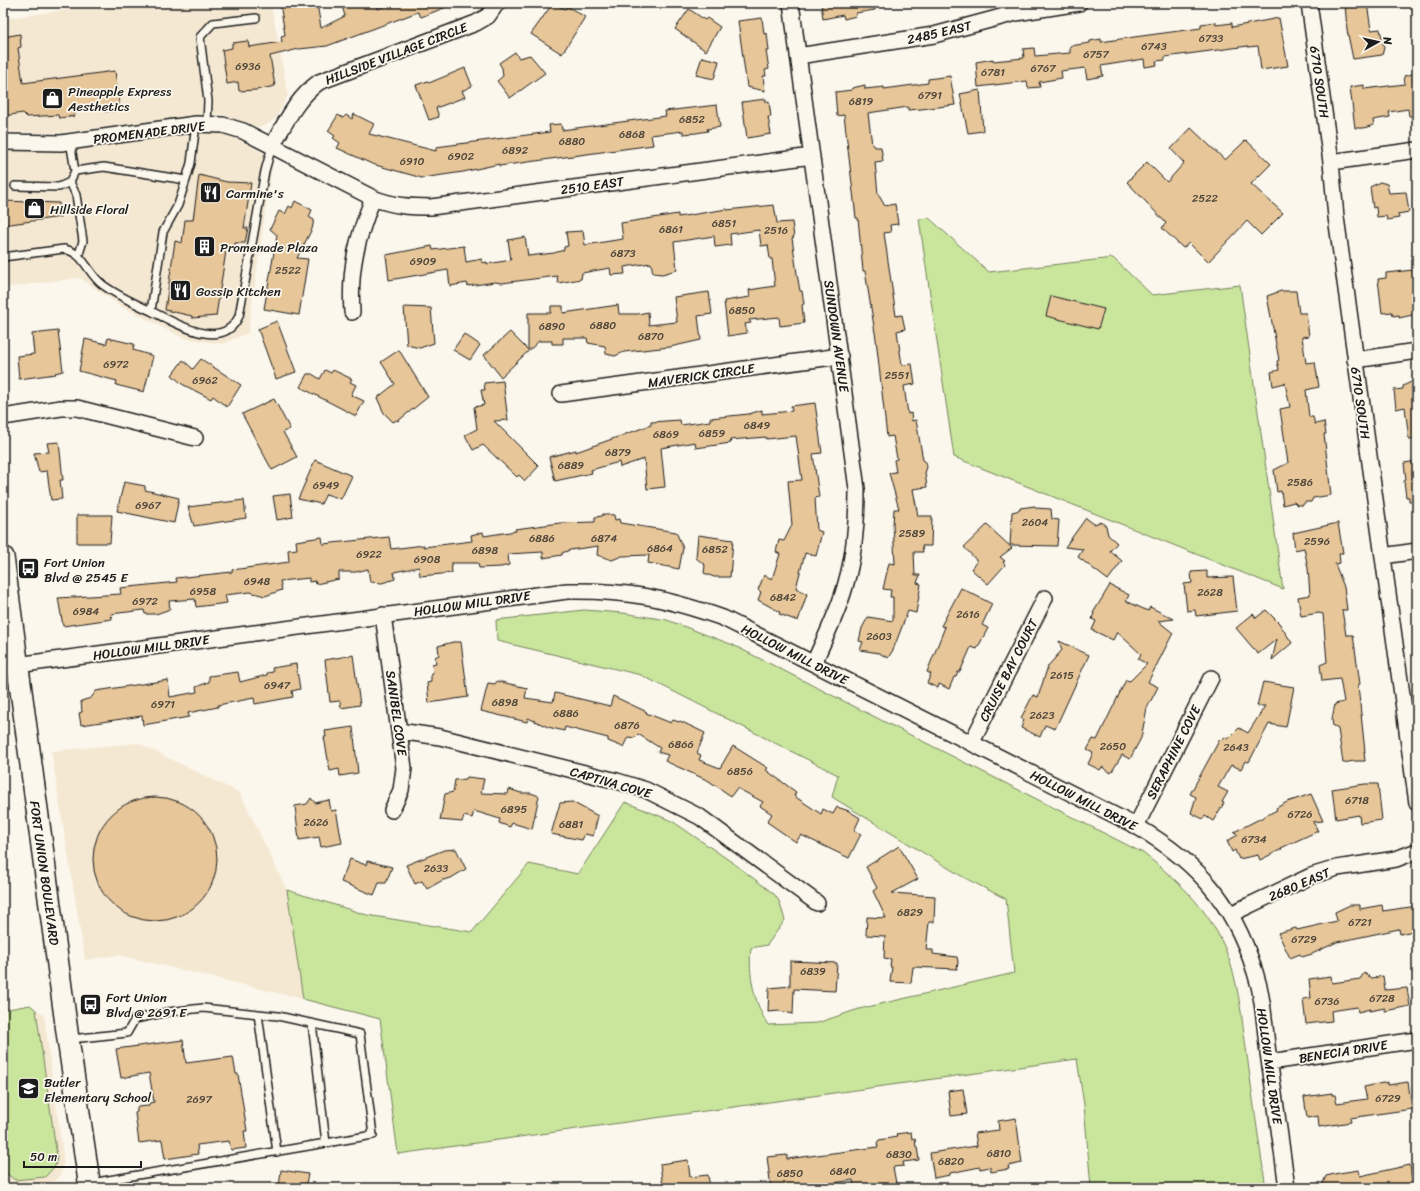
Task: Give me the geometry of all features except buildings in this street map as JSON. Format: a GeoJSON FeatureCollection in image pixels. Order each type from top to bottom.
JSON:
{"type":"FeatureCollection","features":[{"type":"Feature","properties":{"kind":"main road","name":"FORT UNION BOULEVARD"},"geometry":{"type":"LineString","coordinates":[[3,557],[89,1186]]}},
{"type":"Feature","properties":{"kind":"street","name":"HILLSIDE VILLAGE CIRCLE"},"geometry":{"type":"LineString","coordinates":[[272,146],[297,103],[306,92],[319,82],[476,23],[488,16],[497,3]]}},
{"type":"Feature","properties":{"kind":"street","name":"SUNDOWN AVENUE"},"geometry":{"type":"LineString","coordinates":[[791,3],[856,476],[857,522],[853,554],[846,585],[836,615],[814,663]]}},
{"type":"Feature","properties":{"kind":"street","name":"2485 EAST"},"geometry":{"type":"LineString","coordinates":[[798,56],[934,34],[1016,13],[1079,3]]}},
{"type":"Feature","properties":{"kind":"street","name":"6710 SOUTH"},"geometry":{"type":"LineString","coordinates":[[1309,3],[1331,162],[1336,217],[1382,556],[1413,747],[1417,803]]}},
{"type":"Feature","properties":{"kind":"street","name":"PROMENADE DRIVE"},"geometry":{"type":"LineString","coordinates":[[3,142],[70,141],[201,124],[223,125],[243,131],[373,198]]}},
{"type":"Feature","properties":{"kind":"street"},"geometry":{"type":"LineString","coordinates":[[1331,162],[1417,150]]}},
{"type":"Feature","properties":{"kind":"street","name":"2510 EAST"},"geometry":{"type":"LineString","coordinates":[[373,198],[391,205],[431,207],[812,156]]}},
{"type":"Feature","properties":{"kind":"street"},"geometry":{"type":"LineString","coordinates":[[352,312],[350,285],[354,254],[373,198]]}},
{"type":"Feature","properties":{"kind":"street"},"geometry":{"type":"LineString","coordinates":[[1355,360],[1417,350]]}},
{"type":"Feature","properties":{"kind":"street","name":"MAVERICK CIRCLE"},"geometry":{"type":"LineString","coordinates":[[561,394],[840,356]]}},
{"type":"Feature","properties":{"kind":"street"},"geometry":{"type":"LineString","coordinates":[[3,417],[61,408],[77,408],[196,438]]}},
{"type":"Feature","properties":{"kind":"street"},"geometry":{"type":"LineString","coordinates":[[1382,556],[1417,551]]}},
{"type":"Feature","properties":{"kind":"street","name":"HOLLOW MILL DRIVE"},"geometry":{"type":"LineString","coordinates":[[17,665],[567,591],[604,591],[635,594],[684,604],[723,618],[972,742],[1136,826],[1160,840],[1181,855],[1217,892],[1231,914],[1248,950],[1259,988],[1287,1188]]}},
{"type":"Feature","properties":{"kind":"street","name":"CRUISE BAY COURT"},"geometry":{"type":"LineString","coordinates":[[972,742],[1045,598]]}},
{"type":"Feature","properties":{"kind":"street","name":"SANIBEL COVE"},"geometry":{"type":"LineString","coordinates":[[383,615],[404,768],[401,790],[392,810]]}},
{"type":"Feature","properties":{"kind":"street","name":"SERAPHINE COVE"},"geometry":{"type":"LineString","coordinates":[[1136,826],[1211,678]]}},
{"type":"Feature","properties":{"kind":"street","name":"CAPTIVA COVE"},"geometry":{"type":"LineString","coordinates":[[399,732],[440,737],[617,781],[646,790],[700,817],[817,903]]}},
{"type":"Feature","properties":{"kind":"street","name":"2680 EAST"},"geometry":{"type":"LineString","coordinates":[[1231,914],[1311,876],[1337,868],[1396,859],[1417,851]]}},
{"type":"Feature","properties":{"kind":"street","name":"BENECIA DRIVE"},"geometry":{"type":"LineString","coordinates":[[1270,1062],[1417,1040]]}},
{"type":"Feature","properties":{"kind":"lane"},"geometry":{"type":"LineString","coordinates":[[151,311],[163,232],[180,202],[208,101],[200,37],[213,23],[256,18]]}},
{"type":"Feature","properties":{"kind":"lane"},"geometry":{"type":"LineString","coordinates":[[15,186],[59,187],[70,182],[75,171],[70,141]]}},
{"type":"Feature","properties":{"kind":"lane"},"geometry":{"type":"LineString","coordinates":[[3,257],[64,249],[73,250],[79,254],[87,269],[114,293],[189,330],[203,333],[224,332],[236,324],[243,296],[265,171],[272,146]]}},
{"type":"Feature","properties":{"kind":"lane"},"geometry":{"type":"LineString","coordinates":[[75,171],[104,167],[186,180]]}},
{"type":"Feature","properties":{"kind":"lane"},"geometry":{"type":"LineString","coordinates":[[70,182],[76,195],[83,241],[79,254]]}},
{"type":"Feature","properties":{"kind":"lane"},"geometry":{"type":"LineString","coordinates":[[68,1040],[127,1033],[135,1019],[168,1012],[203,1008],[278,1016],[360,1034],[373,1135],[89,1186]]}},
{"type":"Feature","properties":{"kind":"lane"},"geometry":{"type":"LineString","coordinates":[[258,1014],[277,1152]]}},
{"type":"Feature","properties":{"kind":"lane"},"geometry":{"type":"LineString","coordinates":[[312,1023],[326,1143]]}},
{"type":"Feature","properties":{"kind":"shaded area"},"geometry":{"type":"Polygon","coordinates":[[[111,3],[271,3],[288,95],[276,118],[265,126],[256,127],[224,115],[213,114],[61,133],[3,132],[3,19],[111,3]]]}},
{"type":"Feature","properties":{"kind":"shaded area"},"geometry":{"type":"Polygon","coordinates":[[[206,132],[224,134],[237,139],[273,158],[248,333],[222,344],[183,338],[119,305],[82,279],[77,278],[3,288],[3,150],[66,151],[206,132]]]}},
{"type":"Feature","properties":{"kind":"shaded area"},"geometry":{"type":"Polygon","coordinates":[[[138,743],[240,793],[287,890],[303,999],[118,955],[85,960],[51,751],[138,743]]]}},
{"type":"Feature","properties":{"kind":"shaded area","name":"Butler Elementary School"},"geometry":{"type":"Polygon","coordinates":[[[30,1005],[44,1015],[64,1163],[60,1176],[48,1185],[24,1188],[3,1188],[3,1010],[30,1005]]]}},
{"type":"Feature","properties":{"kind":"green space"},"geometry":{"type":"Polygon","coordinates":[[[929,218],[989,272],[1113,258],[1152,295],[1240,285],[1283,589],[954,457],[919,219],[929,218]]]}},
{"type":"Feature","properties":{"kind":"green space"},"geometry":{"type":"Polygon","coordinates":[[[584,610],[623,613],[667,620],[733,645],[1143,853],[1165,871],[1193,898],[1210,920],[1230,961],[1238,992],[1266,1188],[1091,1188],[1084,1105],[1077,1059],[398,1154],[380,1019],[303,999],[287,890],[367,915],[472,932],[529,864],[578,874],[625,802],[672,821],[736,865],[774,894],[779,901],[785,920],[767,945],[751,948],[750,958],[753,988],[759,1007],[768,1025],[817,1023],[859,1009],[1014,973],[1006,899],[963,877],[832,797],[838,775],[641,675],[497,641],[496,620],[584,610]]]}},
{"type":"Feature","properties":{"kind":"green space","name":"Butler Elementary School"},"geometry":{"type":"Polygon","coordinates":[[[30,1005],[36,1010],[57,1157],[55,1166],[45,1177],[15,1180],[3,1171],[3,1010],[30,1005]]]}},
{"type":"Feature","properties":{"kind":"place","name":"Pineapple Express Aesthetics"},"geometry":{"type":"Point","coordinates":[53,98]}},
{"type":"Feature","properties":{"kind":"place","name":"Carmine's"},"geometry":{"type":"Point","coordinates":[210,193]}},
{"type":"Feature","properties":{"kind":"place","name":"Hillside Floral"},"geometry":{"type":"Point","coordinates":[35,209]}},
{"type":"Feature","properties":{"kind":"place","name":"Promenade Plaza"},"geometry":{"type":"Point","coordinates":[204,247]}},
{"type":"Feature","properties":{"kind":"place","name":"Gossip Kitchen"},"geometry":{"type":"Point","coordinates":[180,291]}},
{"type":"Feature","properties":{"kind":"place","name":"Fort Union Blvd @ 2545 E"},"geometry":{"type":"Point","coordinates":[29,569]}},
{"type":"Feature","properties":{"kind":"place","name":"Fort Union Blvd @ 2691 E"},"geometry":{"type":"Point","coordinates":[90,1004]}},
{"type":"Feature","properties":{"kind":"place","name":"Butler Elementary School"},"geometry":{"type":"Point","coordinates":[29,1089]}}]}
